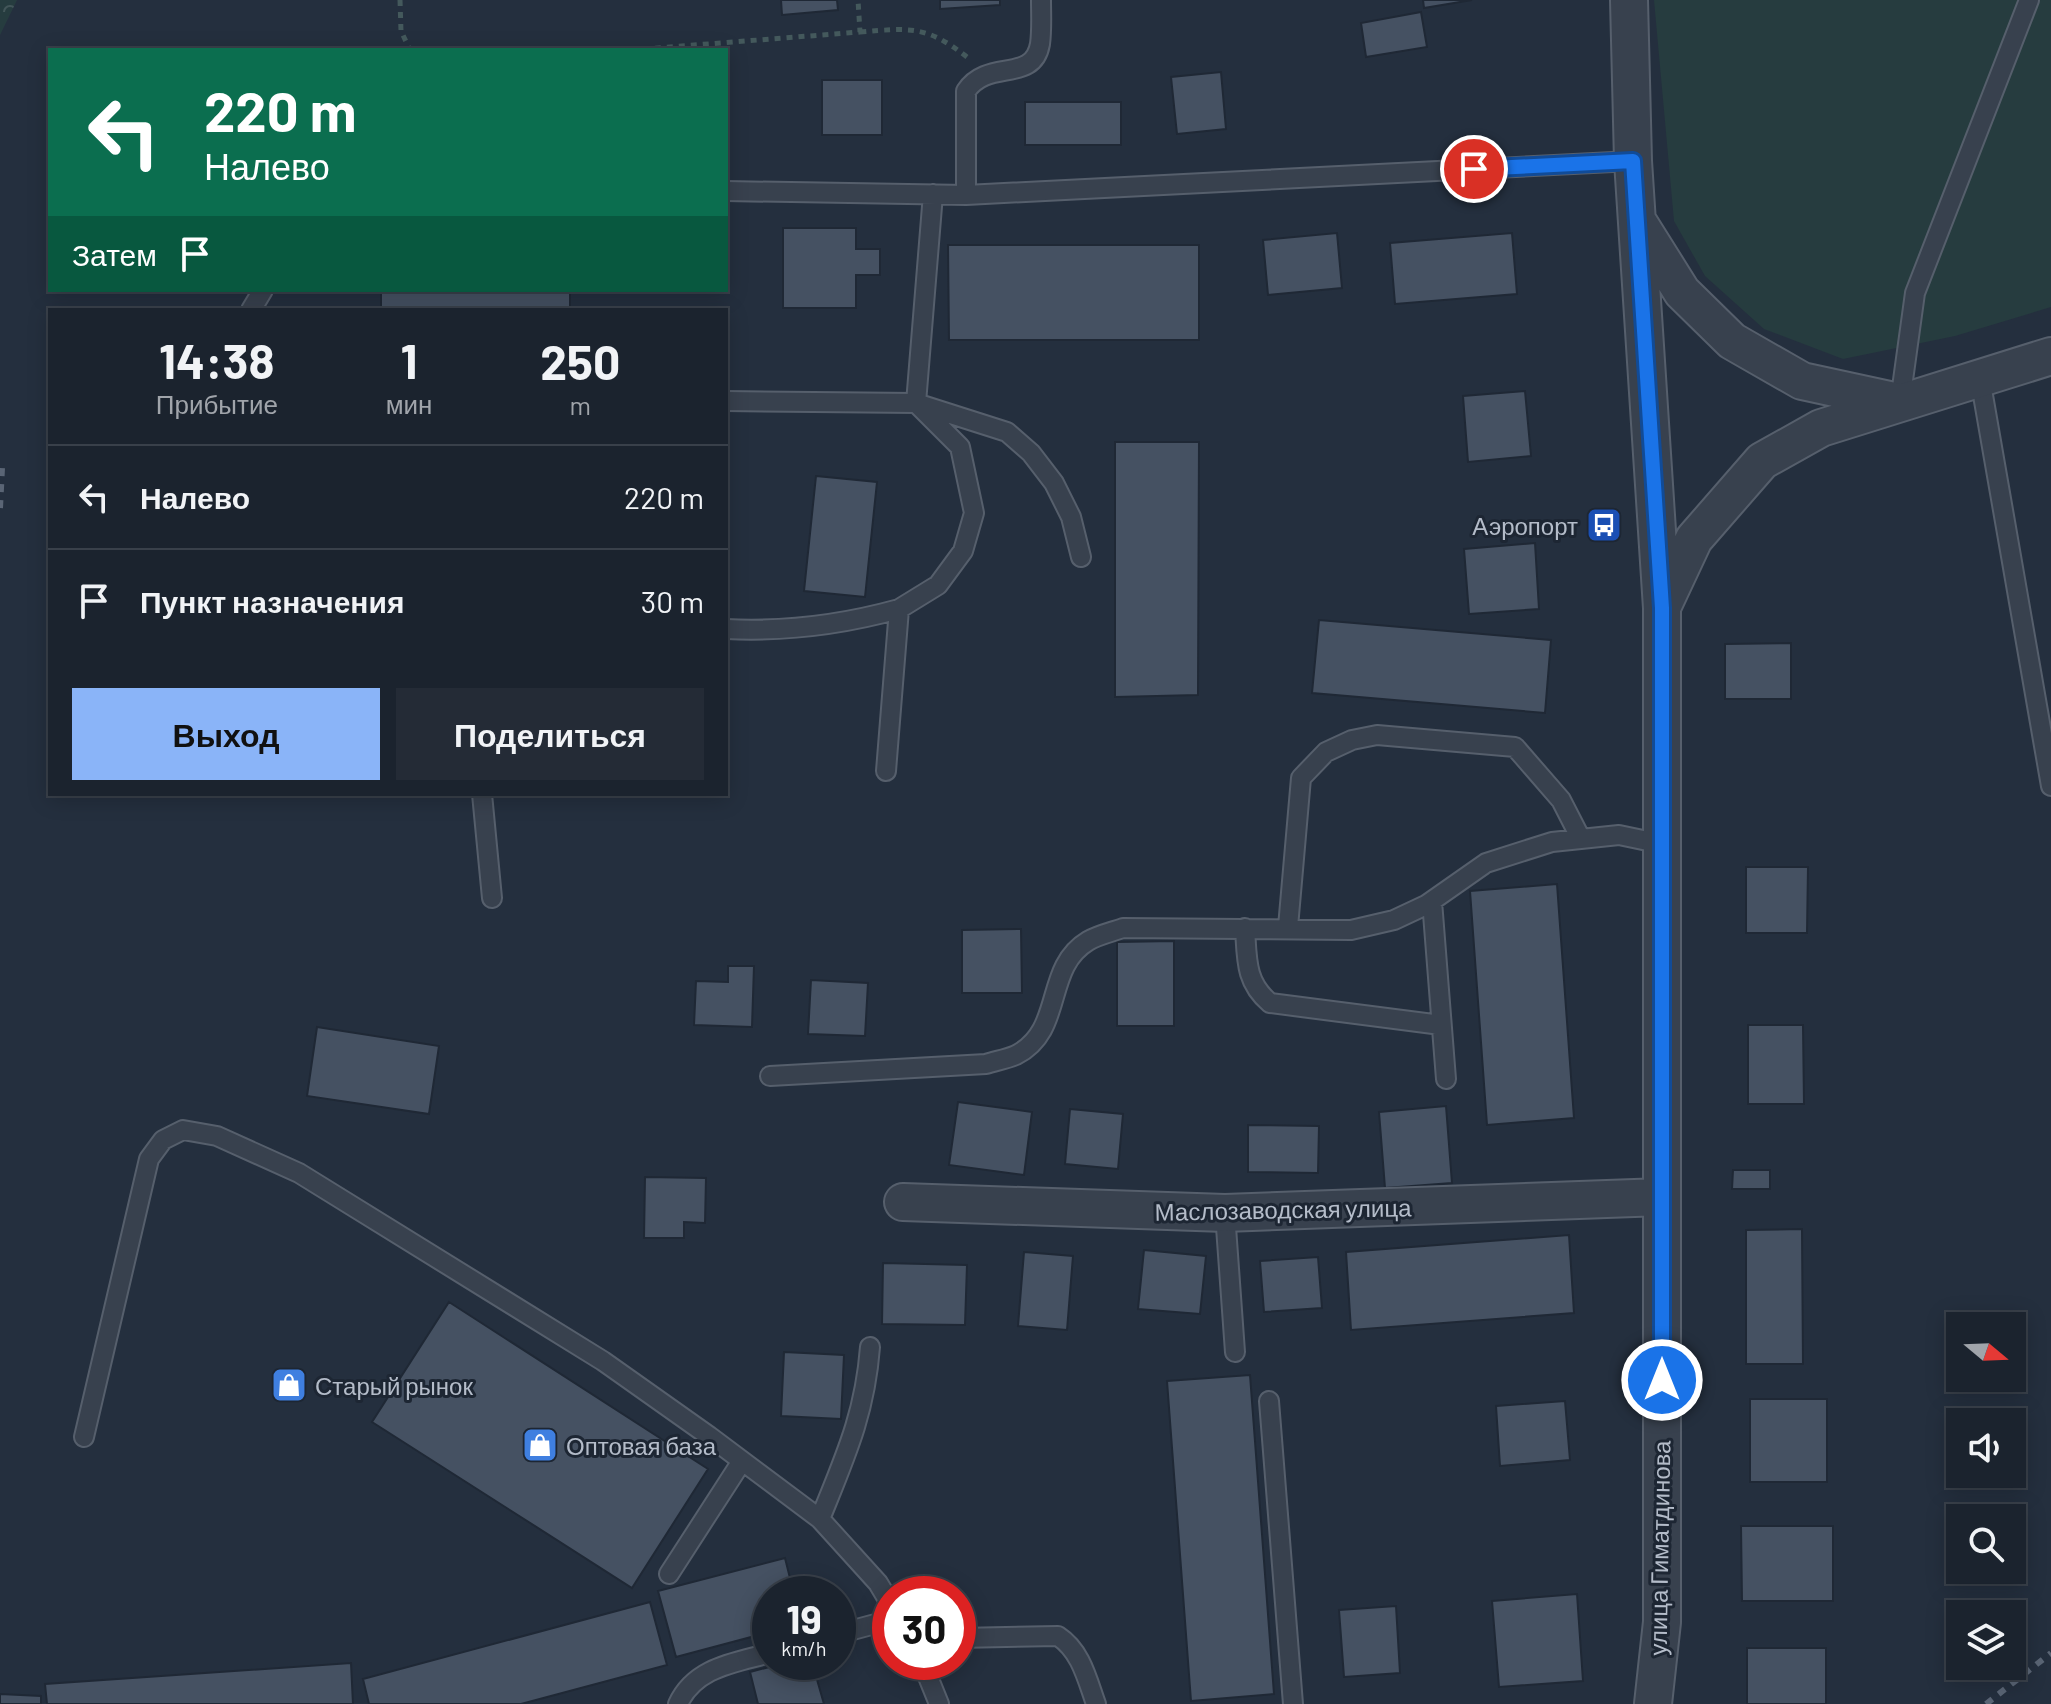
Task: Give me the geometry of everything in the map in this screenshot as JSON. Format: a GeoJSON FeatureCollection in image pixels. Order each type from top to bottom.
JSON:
{"type":"FeatureCollection","features":[{"type":"Feature","properties":{"kind":"street","name":"улица Гиматдинова"},"geometry":{"type":"LineString","coordinates":[[1629,0],[1633,161],[1662,608],[1662,1622],[1653,1704]]}},
{"type":"Feature","properties":{"kind":"street"},"geometry":{"type":"LineString","coordinates":[[1638,222],[1682,292],[1732,341],[1802,381],[1900,402]]}},
{"type":"Feature","properties":{"kind":"street"},"geometry":{"type":"LineString","coordinates":[[1662,608],[1694,539],[1762,461],[1821,428],[2051,356]]}},
{"type":"Feature","properties":{"kind":"street","name":"Маслозаводская улица"},"geometry":{"type":"LineString","coordinates":[[903,1202],[1225,1213],[1662,1197]]}},
{"type":"Feature","properties":{"kind":"lane"},"geometry":{"type":"LineString","coordinates":[[966,195],[966,91],[975,78],[987,72],[1020,69],[1033,59],[1040,47],[1041,0]]}},
{"type":"Feature","properties":{"kind":"lane"},"geometry":{"type":"LineString","coordinates":[[1900,402],[1915,293],[2029,0]]}},
{"type":"Feature","properties":{"kind":"lane"},"geometry":{"type":"LineString","coordinates":[[728,191],[966,195],[1633,161]]}},
{"type":"Feature","properties":{"kind":"lane"},"geometry":{"type":"LineString","coordinates":[[728,629],[771,631],[846,624],[899,609],[938,585],[963,551],[974,513],[960,447],[916,403],[933,194]]}},
{"type":"Feature","properties":{"kind":"lane"},"geometry":{"type":"LineString","coordinates":[[1980,378],[2051,786]]}},
{"type":"Feature","properties":{"kind":"lane"},"geometry":{"type":"LineString","coordinates":[[728,401],[916,403],[1007,432],[1031,453],[1054,483],[1071,517],[1081,557]]}},
{"type":"Feature","properties":{"kind":"lane"},"geometry":{"type":"LineString","coordinates":[[886,771],[899,609]]}},
{"type":"Feature","properties":{"kind":"lane"},"geometry":{"type":"LineString","coordinates":[[1288,927],[1301,778],[1326,752],[1352,740],[1377,735],[1515,747],[1561,800],[1581,839]]}},
{"type":"Feature","properties":{"kind":"lane"},"geometry":{"type":"LineString","coordinates":[[482,796],[492,898]]}},
{"type":"Feature","properties":{"kind":"lane"},"geometry":{"type":"LineString","coordinates":[[770,1076],[986,1064],[1016,1055],[1034,1041],[1049,1020],[1057,981],[1072,955],[1088,941],[1123,928],[1288,927],[1351,930],[1394,920],[1432,901],[1486,863],[1552,842],[1619,835],[1662,844]]}},
{"type":"Feature","properties":{"kind":"lane"},"geometry":{"type":"LineString","coordinates":[[1432,901],[1446,1079]]}},
{"type":"Feature","properties":{"kind":"lane"},"geometry":{"type":"LineString","coordinates":[[1245,928],[1248,973],[1256,990],[1270,1003],[1441,1025]]}},
{"type":"Feature","properties":{"kind":"lane"},"geometry":{"type":"LineString","coordinates":[[84,1437],[149,1159],[163,1140],[183,1130],[217,1136],[299,1173],[603,1361],[820,1519],[872,1576]]}},
{"type":"Feature","properties":{"kind":"lane"},"geometry":{"type":"LineString","coordinates":[[1225,1213],[1235,1352]]}},
{"type":"Feature","properties":{"kind":"lane"},"geometry":{"type":"LineString","coordinates":[[820,1519],[858,1428],[867,1393],[870,1347]]}},
{"type":"Feature","properties":{"kind":"lane"},"geometry":{"type":"LineString","coordinates":[[1269,1401],[1293,1704]]}},
{"type":"Feature","properties":{"kind":"lane"},"geometry":{"type":"LineString","coordinates":[[669,1574],[742,1461]]}},
{"type":"Feature","properties":{"kind":"lane"},"geometry":{"type":"LineString","coordinates":[[976,1638],[1058,1636],[1070,1644],[1096,1704]]}},
{"type":"Feature","properties":{"kind":"lane"},"geometry":{"type":"LineString","coordinates":[[678,1704],[695,1679],[710,1670],[752,1658]]}},
{"type":"Feature","properties":{"kind":"lane"},"geometry":{"type":"LineString","coordinates":[[929,1680],[939,1704]]}},
{"type":"Feature","properties":{"kind":"path"},"geometry":{"type":"LineString","coordinates":[[400,0],[401,31],[409,48]]}},
{"type":"Feature","properties":{"kind":"path"},"geometry":{"type":"LineString","coordinates":[[858,0],[860,32]]}},
{"type":"Feature","properties":{"kind":"path"},"geometry":{"type":"LineString","coordinates":[[656,48],[917,29],[932,32],[987,72]]}},
{"type":"Feature","properties":{"kind":"green space"},"geometry":{"type":"Polygon","coordinates":[[[0,0],[17,0],[0,35],[0,0]]]}},
{"type":"Feature","properties":{"kind":"green space"},"geometry":{"type":"Polygon","coordinates":[[[1654,0],[2051,0],[2051,307],[1955,336],[1843,359],[1764,329],[1705,276],[1674,221],[1654,0]]]}},
{"type":"Feature","properties":{"kind":"building"},"geometry":{"type":"Polygon","coordinates":[[[781,0],[837,0],[838,10],[782,15],[781,0]]]}},
{"type":"Feature","properties":{"kind":"building"},"geometry":{"type":"Polygon","coordinates":[[[940,0],[1000,0],[1000,5],[940,9],[940,0]]]}},
{"type":"Feature","properties":{"kind":"building"},"geometry":{"type":"Polygon","coordinates":[[[1423,0],[1472,0],[1424,8],[1423,0]]]}},
{"type":"Feature","properties":{"kind":"building"},"geometry":{"type":"Polygon","coordinates":[[[1421,12],[1427,47],[1366,57],[1361,23],[1421,12]]]}},
{"type":"Feature","properties":{"kind":"building"},"geometry":{"type":"Polygon","coordinates":[[[1221,72],[1226,129],[1177,134],[1171,77],[1221,72]]]}},
{"type":"Feature","properties":{"kind":"building"},"geometry":{"type":"Polygon","coordinates":[[[822,80],[882,80],[882,135],[822,135],[822,80]]]}},
{"type":"Feature","properties":{"kind":"building"},"geometry":{"type":"Polygon","coordinates":[[[1025,102],[1121,102],[1121,145],[1025,145],[1025,102]]]}},
{"type":"Feature","properties":{"kind":"building"},"geometry":{"type":"Polygon","coordinates":[[[783,228],[856,228],[856,249],[880,249],[880,275],[856,275],[856,308],[783,308],[783,228]]]}},
{"type":"Feature","properties":{"kind":"building"},"geometry":{"type":"Polygon","coordinates":[[[1337,233],[1342,288],[1268,295],[1263,240],[1337,233]]]}},
{"type":"Feature","properties":{"kind":"building"},"geometry":{"type":"Polygon","coordinates":[[[1512,233],[1517,294],[1395,304],[1390,243],[1512,233]]]}},
{"type":"Feature","properties":{"kind":"building"},"geometry":{"type":"Polygon","coordinates":[[[948,245],[1199,245],[1199,340],[949,340],[948,245]]]}},
{"type":"Feature","properties":{"kind":"building"},"geometry":{"type":"Polygon","coordinates":[[[381,292],[570,292],[570,308],[381,308],[381,292]]]}},
{"type":"Feature","properties":{"kind":"building"},"geometry":{"type":"Polygon","coordinates":[[[1525,391],[1531,456],[1468,462],[1463,396],[1525,391]]]}},
{"type":"Feature","properties":{"kind":"building"},"geometry":{"type":"Polygon","coordinates":[[[1115,442],[1199,442],[1198,695],[1115,697],[1115,442]]]}},
{"type":"Feature","properties":{"kind":"building"},"geometry":{"type":"Polygon","coordinates":[[[816,476],[877,482],[865,597],[804,591],[816,476]]]}},
{"type":"Feature","properties":{"kind":"building"},"geometry":{"type":"Polygon","coordinates":[[[1535,543],[1539,609],[1469,614],[1464,549],[1535,543]]]}},
{"type":"Feature","properties":{"kind":"building"},"geometry":{"type":"Polygon","coordinates":[[[1319,620],[1551,640],[1545,713],[1312,693],[1319,620]]]}},
{"type":"Feature","properties":{"kind":"building"},"geometry":{"type":"Polygon","coordinates":[[[1791,643],[1791,699],[1725,699],[1725,644],[1791,643]]]}},
{"type":"Feature","properties":{"kind":"building"},"geometry":{"type":"Polygon","coordinates":[[[1746,867],[1808,867],[1807,933],[1746,933],[1746,867]]]}},
{"type":"Feature","properties":{"kind":"building"},"geometry":{"type":"Polygon","coordinates":[[[1557,884],[1574,1118],[1487,1125],[1470,891],[1557,884]]]}},
{"type":"Feature","properties":{"kind":"building"},"geometry":{"type":"Polygon","coordinates":[[[1021,929],[1022,993],[962,993],[962,930],[1021,929]]]}},
{"type":"Feature","properties":{"kind":"building"},"geometry":{"type":"Polygon","coordinates":[[[1174,941],[1174,1026],[1117,1026],[1117,942],[1174,941]]]}},
{"type":"Feature","properties":{"kind":"building"},"geometry":{"type":"Polygon","coordinates":[[[728,966],[754,966],[752,1027],[694,1025],[696,981],[728,982],[728,966]]]}},
{"type":"Feature","properties":{"kind":"building"},"geometry":{"type":"Polygon","coordinates":[[[811,980],[868,983],[865,1036],[808,1034],[811,980]]]}},
{"type":"Feature","properties":{"kind":"building"},"geometry":{"type":"Polygon","coordinates":[[[1748,1025],[1803,1025],[1804,1104],[1748,1104],[1748,1025]]]}},
{"type":"Feature","properties":{"kind":"building"},"geometry":{"type":"Polygon","coordinates":[[[317,1027],[439,1046],[429,1114],[307,1096],[317,1027]]]}},
{"type":"Feature","properties":{"kind":"building"},"geometry":{"type":"Polygon","coordinates":[[[958,1102],[1032,1112],[1024,1175],[949,1165],[958,1102]]]}},
{"type":"Feature","properties":{"kind":"building"},"geometry":{"type":"Polygon","coordinates":[[[1446,1106],[1452,1183],[1385,1188],[1379,1112],[1446,1106]]]}},
{"type":"Feature","properties":{"kind":"building"},"geometry":{"type":"Polygon","coordinates":[[[1070,1109],[1123,1114],[1118,1169],[1065,1164],[1070,1109]]]}},
{"type":"Feature","properties":{"kind":"building"},"geometry":{"type":"Polygon","coordinates":[[[1248,1125],[1319,1126],[1318,1173],[1248,1172],[1248,1125]]]}},
{"type":"Feature","properties":{"kind":"building"},"geometry":{"type":"Polygon","coordinates":[[[1733,1170],[1770,1170],[1770,1189],[1732,1189],[1733,1170]]]}},
{"type":"Feature","properties":{"kind":"building"},"geometry":{"type":"Polygon","coordinates":[[[645,1177],[706,1178],[705,1223],[684,1222],[684,1238],[644,1238],[645,1177]]]}},
{"type":"Feature","properties":{"kind":"building"},"geometry":{"type":"Polygon","coordinates":[[[1802,1229],[1803,1364],[1746,1364],[1746,1230],[1802,1229]]]}},
{"type":"Feature","properties":{"kind":"building"},"geometry":{"type":"Polygon","coordinates":[[[1569,1235],[1574,1313],[1351,1330],[1346,1252],[1569,1235]]]}},
{"type":"Feature","properties":{"kind":"building"},"geometry":{"type":"Polygon","coordinates":[[[1144,1250],[1206,1256],[1200,1314],[1138,1309],[1144,1250]]]}},
{"type":"Feature","properties":{"kind":"building"},"geometry":{"type":"Polygon","coordinates":[[[1024,1252],[1073,1256],[1067,1330],[1018,1326],[1024,1252]]]}},
{"type":"Feature","properties":{"kind":"building"},"geometry":{"type":"Polygon","coordinates":[[[1318,1257],[1322,1308],[1264,1312],[1260,1261],[1318,1257]]]}},
{"type":"Feature","properties":{"kind":"building"},"geometry":{"type":"Polygon","coordinates":[[[883,1263],[967,1265],[965,1325],[882,1324],[883,1263]]]}},
{"type":"Feature","properties":{"kind":"building","name":"Оптовая база"},"geometry":{"type":"Polygon","coordinates":[[[449,1302],[708,1469],[632,1588],[372,1422],[449,1302]]]}},
{"type":"Feature","properties":{"kind":"building"},"geometry":{"type":"Polygon","coordinates":[[[784,1352],[844,1355],[841,1419],[781,1416],[784,1352]]]}},
{"type":"Feature","properties":{"kind":"building"},"geometry":{"type":"Polygon","coordinates":[[[1250,1375],[1274,1694],[1191,1701],[1167,1381],[1250,1375]]]}},
{"type":"Feature","properties":{"kind":"building"},"geometry":{"type":"Polygon","coordinates":[[[1750,1399],[1827,1399],[1827,1482],[1750,1482],[1750,1399]]]}},
{"type":"Feature","properties":{"kind":"building"},"geometry":{"type":"Polygon","coordinates":[[[1565,1401],[1570,1460],[1500,1466],[1496,1406],[1565,1401]]]}},
{"type":"Feature","properties":{"kind":"building"},"geometry":{"type":"Polygon","coordinates":[[[1741,1526],[1833,1526],[1833,1601],[1742,1601],[1741,1526]]]}},
{"type":"Feature","properties":{"kind":"building"},"geometry":{"type":"Polygon","coordinates":[[[785,1558],[790,1576],[752,1576],[752,1637],[676,1657],[658,1591],[785,1558]]]}},
{"type":"Feature","properties":{"kind":"building"},"geometry":{"type":"Polygon","coordinates":[[[1577,1594],[1583,1681],[1499,1687],[1492,1601],[1577,1594]]]}},
{"type":"Feature","properties":{"kind":"building"},"geometry":{"type":"Polygon","coordinates":[[[650,1602],[667,1665],[521,1704],[369,1704],[363,1679],[650,1602]]]}},
{"type":"Feature","properties":{"kind":"building"},"geometry":{"type":"Polygon","coordinates":[[[1396,1606],[1400,1673],[1344,1677],[1339,1610],[1396,1606]]]}},
{"type":"Feature","properties":{"kind":"building"},"geometry":{"type":"Polygon","coordinates":[[[1747,1648],[1826,1648],[1826,1704],[1747,1704],[1747,1648]]]}},
{"type":"Feature","properties":{"kind":"building"},"geometry":{"type":"Polygon","coordinates":[[[351,1663],[353,1704],[47,1704],[45,1684],[351,1663]]]}},
{"type":"Feature","properties":{"kind":"building"},"geometry":{"type":"Polygon","coordinates":[[[752,1680],[817,1680],[824,1704],[758,1704],[752,1680]]]}},
{"type":"Feature","properties":{"kind":"building"},"geometry":{"type":"Polygon","coordinates":[[[0,1694],[41,1696],[41,1704],[0,1704],[0,1694]]]}},
{"type":"Feature","properties":{"kind":"railway"},"geometry":{"type":"LineString","coordinates":[[0,508],[2,468]]}},
{"type":"Feature","properties":{"kind":"railway"},"geometry":{"type":"LineString","coordinates":[[1986,1704],[2051,1653]]}},
{"type":"Feature","properties":{"kind":"place","name":"Аэропорт"},"geometry":{"type":"Point","coordinates":[1604,525]}},
{"type":"Feature","properties":{"kind":"place","name":"Старый рынок"},"geometry":{"type":"Point","coordinates":[289,1385]}},
{"type":"Feature","properties":{"kind":"place","name":"Оптовая база"},"geometry":{"type":"Point","coordinates":[540,1445]}},
{"type":"Feature","properties":{"kind":"route"},"geometry":{"type":"LineString","coordinates":[[1474,169],[1633,161],[1662,608],[1662,1380]]}}]}
